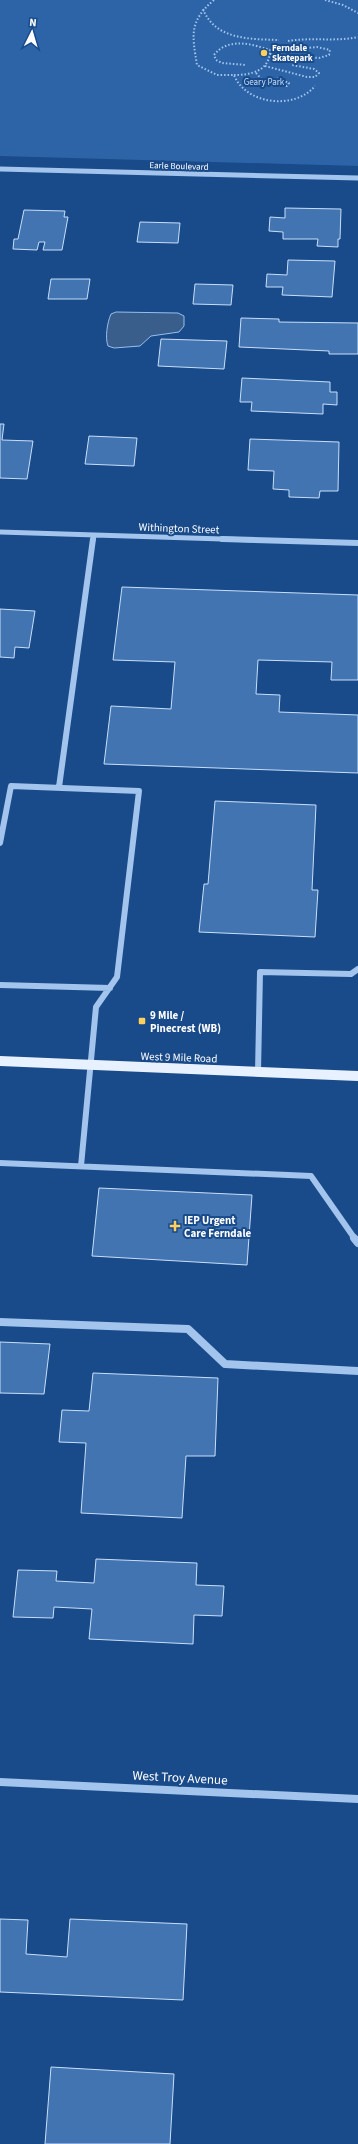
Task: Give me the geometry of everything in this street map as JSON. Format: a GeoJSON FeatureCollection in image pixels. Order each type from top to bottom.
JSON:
{"type":"FeatureCollection","features":[{"type":"Feature","properties":{"kind":"main road","name":"West 9 Mile Road"},"geometry":{"type":"LineString","coordinates":[[0,1061],[358,1076]]}},
{"type":"Feature","properties":{"kind":"street","name":"Earle Boulevard"},"geometry":{"type":"LineString","coordinates":[[0,169],[358,178]]}},
{"type":"Feature","properties":{"kind":"street","name":"Withington Street"},"geometry":{"type":"LineString","coordinates":[[0,532],[358,543]]}},
{"type":"Feature","properties":{"kind":"street"},"geometry":{"type":"LineString","coordinates":[[58,786],[94,535]]}},
{"type":"Feature","properties":{"kind":"street"},"geometry":{"type":"LineString","coordinates":[[0,843],[10,786],[58,786],[139,791],[117,977],[96,1007],[81,1166]]}},
{"type":"Feature","properties":{"kind":"street"},"geometry":{"type":"LineString","coordinates":[[258,1072],[260,972],[351,974],[358,969]]}},
{"type":"Feature","properties":{"kind":"street"},"geometry":{"type":"LineString","coordinates":[[0,985],[110,988]]}},
{"type":"Feature","properties":{"kind":"street"},"geometry":{"type":"LineString","coordinates":[[0,1163],[311,1176],[358,1243]]}},
{"type":"Feature","properties":{"kind":"street"},"geometry":{"type":"LineString","coordinates":[[0,1322],[188,1329],[225,1364],[358,1371]]}},
{"type":"Feature","properties":{"kind":"street","name":"West Troy Avenue"},"geometry":{"type":"LineString","coordinates":[[0,1782],[358,1799]]}},
{"type":"Feature","properties":{"kind":"path"},"geometry":{"type":"LineString","coordinates":[[214,0],[203,9],[194,21],[192,31],[197,64],[217,75],[256,73],[265,66],[270,50],[257,45],[238,44],[224,46],[217,50],[214,55],[216,60],[222,63],[246,65]]}},
{"type":"Feature","properties":{"kind":"path"},"geometry":{"type":"LineString","coordinates":[[325,0],[343,5],[358,13]]}},
{"type":"Feature","properties":{"kind":"path"},"geometry":{"type":"LineString","coordinates":[[203,9],[208,21],[216,28],[238,36],[279,40]]}},
{"type":"Feature","properties":{"kind":"path"},"geometry":{"type":"LineString","coordinates":[[288,41],[309,38],[341,40],[358,37]]}},
{"type":"Feature","properties":{"kind":"path"},"geometry":{"type":"LineString","coordinates":[[270,54],[319,58],[329,55],[330,50],[317,47],[297,49]]}},
{"type":"Feature","properties":{"kind":"path"},"geometry":{"type":"LineString","coordinates":[[265,66],[307,77],[315,77],[319,73],[314,69],[292,65]]}},
{"type":"Feature","properties":{"kind":"path"},"geometry":{"type":"LineString","coordinates":[[256,73],[267,85],[287,86],[288,83],[277,78]]}},
{"type":"Feature","properties":{"kind":"path"},"geometry":{"type":"LineString","coordinates":[[234,75],[238,84],[254,97],[280,100],[305,96],[312,91],[315,86]]}},
{"type":"Feature","properties":{"kind":"green space","name":"Geary Park"},"geometry":{"type":"Polygon","coordinates":[[[0,0],[358,0],[358,166],[0,156],[0,0]]]}},
{"type":"Feature","properties":{"kind":"shaded area"},"geometry":{"type":"Polygon","coordinates":[[[116,312],[178,313],[184,316],[184,326],[179,332],[151,336],[140,346],[114,348],[108,346],[107,335],[111,314],[116,312]]]}},
{"type":"Feature","properties":{"kind":"building"},"geometry":{"type":"Polygon","coordinates":[[[285,208],[341,209],[340,239],[338,239],[338,247],[317,246],[318,239],[283,239],[283,232],[269,231],[270,217],[285,218],[285,208]]]}},
{"type":"Feature","properties":{"kind":"building"},"geometry":{"type":"Polygon","coordinates":[[[24,210],[65,211],[64,217],[68,217],[62,250],[43,250],[45,242],[39,242],[37,250],[13,249],[14,239],[18,239],[24,210]]]}},
{"type":"Feature","properties":{"kind":"building"},"geometry":{"type":"Polygon","coordinates":[[[140,222],[180,223],[178,243],[137,242],[140,222]]]}},
{"type":"Feature","properties":{"kind":"building"},"geometry":{"type":"Polygon","coordinates":[[[288,260],[335,261],[332,297],[282,295],[283,287],[266,287],[267,274],[287,275],[288,260]]]}},
{"type":"Feature","properties":{"kind":"building"},"geometry":{"type":"Polygon","coordinates":[[[51,279],[90,279],[87,299],[48,299],[51,279]]]}},
{"type":"Feature","properties":{"kind":"building"},"geometry":{"type":"Polygon","coordinates":[[[195,284],[233,285],[231,305],[193,304],[195,284]]]}},
{"type":"Feature","properties":{"kind":"building"},"geometry":{"type":"Polygon","coordinates":[[[241,318],[279,319],[279,322],[358,323],[358,354],[329,354],[329,351],[239,347],[241,318]]]}},
{"type":"Feature","properties":{"kind":"building"},"geometry":{"type":"Polygon","coordinates":[[[161,339],[227,341],[224,369],[158,366],[161,339]]]}},
{"type":"Feature","properties":{"kind":"building"},"geometry":{"type":"Polygon","coordinates":[[[242,378],[330,382],[330,392],[337,392],[337,405],[323,404],[323,414],[251,411],[252,402],[240,402],[242,378]]]}},
{"type":"Feature","properties":{"kind":"building"},"geometry":{"type":"Polygon","coordinates":[[[0,424],[4,424],[2,440],[33,441],[27,479],[0,478],[0,424]]]}},
{"type":"Feature","properties":{"kind":"building"},"geometry":{"type":"Polygon","coordinates":[[[89,436],[137,438],[134,466],[85,464],[89,436]]]}},
{"type":"Feature","properties":{"kind":"building"},"geometry":{"type":"Polygon","coordinates":[[[250,439],[339,442],[338,491],[320,491],[319,498],[289,497],[289,490],[273,489],[274,471],[248,470],[250,439]]]}},
{"type":"Feature","properties":{"kind":"building"},"geometry":{"type":"Polygon","coordinates":[[[122,587],[358,595],[358,680],[331,680],[332,662],[258,660],[256,694],[280,695],[279,712],[358,715],[358,773],[104,764],[111,706],[171,709],[175,662],[113,660],[122,587]]]}},
{"type":"Feature","properties":{"kind":"building"},"geometry":{"type":"Polygon","coordinates":[[[0,609],[35,611],[29,648],[15,647],[14,658],[0,657],[0,609]]]}},
{"type":"Feature","properties":{"kind":"building"},"geometry":{"type":"Polygon","coordinates":[[[215,801],[316,805],[312,890],[318,890],[315,937],[199,932],[204,884],[208,884],[215,801]]]}},
{"type":"Feature","properties":{"kind":"building"},"geometry":{"type":"Polygon","coordinates":[[[99,1188],[252,1195],[247,1265],[92,1256],[99,1188]]]}},
{"type":"Feature","properties":{"kind":"building"},"geometry":{"type":"Polygon","coordinates":[[[0,1342],[50,1344],[44,1394],[0,1393],[0,1342]]]}},
{"type":"Feature","properties":{"kind":"building"},"geometry":{"type":"Polygon","coordinates":[[[93,1373],[218,1378],[215,1456],[186,1456],[182,1518],[81,1513],[86,1443],[59,1442],[62,1410],[89,1411],[93,1373]]]}},
{"type":"Feature","properties":{"kind":"building"},"geometry":{"type":"Polygon","coordinates":[[[96,1559],[197,1563],[196,1585],[224,1586],[222,1616],[194,1615],[193,1644],[89,1639],[92,1609],[54,1607],[53,1618],[13,1617],[18,1570],[57,1571],[56,1581],[94,1583],[96,1559]]]}},
{"type":"Feature","properties":{"kind":"building"},"geometry":{"type":"Polygon","coordinates":[[[0,1919],[28,1920],[26,1954],[67,1957],[70,1919],[187,1924],[183,2000],[0,1992],[0,1919]]]}},
{"type":"Feature","properties":{"kind":"building"},"geometry":{"type":"Polygon","coordinates":[[[51,2067],[174,2074],[170,2144],[45,2144],[51,2067]]]}},
{"type":"Feature","properties":{"kind":"place","name":"Ferndale Skatepark"},"geometry":{"type":"Point","coordinates":[264,53]}},
{"type":"Feature","properties":{"kind":"place","name":"9 Mile / Pinecrest (WB)"},"geometry":{"type":"Point","coordinates":[142,1021]}},
{"type":"Feature","properties":{"kind":"place","name":"IEP Urgent Care Ferndale"},"geometry":{"type":"Point","coordinates":[175,1226]}}]}
